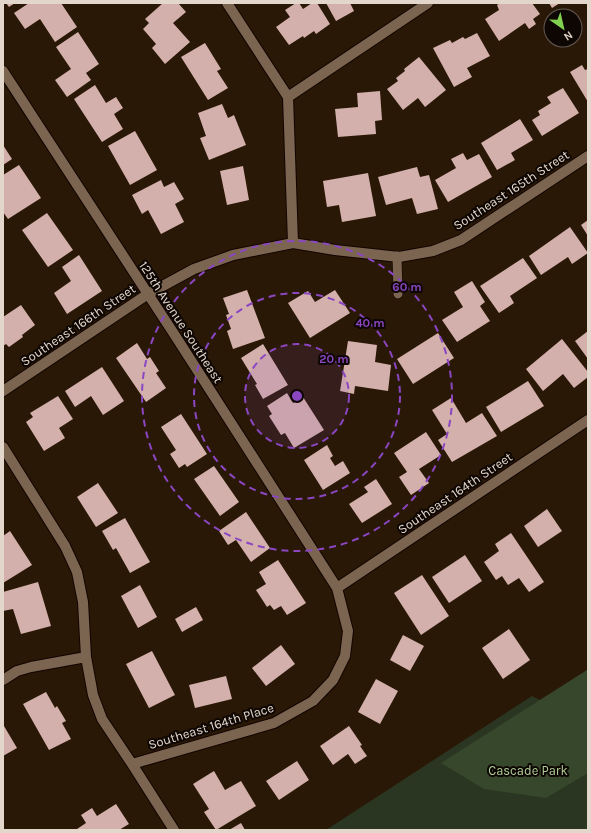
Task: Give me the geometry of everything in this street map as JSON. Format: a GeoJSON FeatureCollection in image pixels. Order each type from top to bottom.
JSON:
{"type":"FeatureCollection","features":[{"type":"Feature","properties":{"kind":"street"},"geometry":{"type":"LineString","coordinates":[[227,3],[288,97],[293,243]]}},
{"type":"Feature","properties":{"kind":"street"},"geometry":{"type":"LineString","coordinates":[[288,97],[428,3]]}},
{"type":"Feature","properties":{"kind":"street","name":"125th Avenue Southeast"},"geometry":{"type":"LineString","coordinates":[[3,71],[337,588]]}},
{"type":"Feature","properties":{"kind":"street","name":"Southeast 165th Street"},"geometry":{"type":"LineString","coordinates":[[148,294],[194,269],[233,255],[293,243],[335,250],[397,256],[433,251],[461,240],[588,156]]}},
{"type":"Feature","properties":{"kind":"street","name":"Southeast 166th Street"},"geometry":{"type":"LineString","coordinates":[[3,391],[148,294]]}},
{"type":"Feature","properties":{"kind":"street","name":"Southeast 164th Street"},"geometry":{"type":"LineString","coordinates":[[337,588],[588,420]]}},
{"type":"Feature","properties":{"kind":"street"},"geometry":{"type":"LineString","coordinates":[[3,448],[65,546],[77,572],[84,602],[86,657],[93,695],[102,719],[174,830]]}},
{"type":"Feature","properties":{"kind":"street","name":"Southeast 164th Place"},"geometry":{"type":"LineString","coordinates":[[132,764],[274,723],[313,701],[333,680],[345,656],[348,631],[337,588]]}},
{"type":"Feature","properties":{"kind":"street"},"geometry":{"type":"LineString","coordinates":[[3,680],[17,670],[86,657]]}},
{"type":"Feature","properties":{"kind":"lane"},"geometry":{"type":"LineString","coordinates":[[397,256],[398,294]]}},
{"type":"Feature","properties":{"kind":"green space"},"geometry":{"type":"Polygon","coordinates":[[[587,670],[588,773],[546,798],[484,789],[441,763],[587,670]]]}},
{"type":"Feature","properties":{"kind":"green space","name":"Cascade Park"},"geometry":{"type":"Polygon","coordinates":[[[532,696],[588,725],[588,830],[326,830],[532,696]]]}},
{"type":"Feature","properties":{"kind":"building"},"geometry":{"type":"Polygon","coordinates":[[[6,3],[15,3],[9,7],[6,3]]]}},
{"type":"Feature","properties":{"kind":"building"},"geometry":{"type":"Polygon","coordinates":[[[29,3],[61,3],[77,27],[55,42],[40,19],[25,29],[14,13],[29,3]]]}},
{"type":"Feature","properties":{"kind":"building"},"geometry":{"type":"Polygon","coordinates":[[[163,3],[178,3],[186,12],[173,23],[190,42],[165,64],[152,48],[156,44],[143,29],[149,23],[145,19],[163,3]]]}},
{"type":"Feature","properties":{"kind":"building"},"geometry":{"type":"Polygon","coordinates":[[[296,3],[299,3],[303,9],[312,3],[317,3],[330,24],[316,34],[314,31],[304,38],[303,36],[289,45],[276,27],[290,17],[285,10],[296,3]]]}},
{"type":"Feature","properties":{"kind":"building"},"geometry":{"type":"Polygon","coordinates":[[[326,3],[350,3],[354,11],[336,21],[326,3]]]}},
{"type":"Feature","properties":{"kind":"building"},"geometry":{"type":"Polygon","coordinates":[[[500,3],[532,3],[540,14],[533,19],[536,24],[529,29],[525,23],[499,41],[485,19],[499,10],[497,5],[500,3]]]}},
{"type":"Feature","properties":{"kind":"building"},"geometry":{"type":"Polygon","coordinates":[[[549,3],[560,3],[552,8],[549,3]]]}},
{"type":"Feature","properties":{"kind":"building"},"geometry":{"type":"Polygon","coordinates":[[[78,32],[99,64],[86,73],[91,80],[67,97],[55,80],[71,69],[56,47],[78,32]]]}},
{"type":"Feature","properties":{"kind":"building"},"geometry":{"type":"Polygon","coordinates":[[[477,33],[490,56],[467,68],[472,77],[454,87],[433,48],[450,40],[452,43],[463,37],[465,39],[477,33]]]}},
{"type":"Feature","properties":{"kind":"building"},"geometry":{"type":"Polygon","coordinates":[[[205,43],[221,69],[217,71],[228,88],[208,100],[181,57],[205,43]]]}},
{"type":"Feature","properties":{"kind":"building"},"geometry":{"type":"Polygon","coordinates":[[[419,57],[446,90],[425,107],[418,98],[403,110],[387,89],[398,81],[396,78],[405,71],[404,69],[419,57]]]}},
{"type":"Feature","properties":{"kind":"building"},"geometry":{"type":"Polygon","coordinates":[[[582,65],[585,70],[588,69],[588,102],[570,72],[582,65]]]}},
{"type":"Feature","properties":{"kind":"building"},"geometry":{"type":"Polygon","coordinates":[[[95,85],[106,103],[116,97],[123,108],[114,114],[123,129],[102,142],[74,99],[95,85]]]}},
{"type":"Feature","properties":{"kind":"building"},"geometry":{"type":"Polygon","coordinates":[[[563,88],[579,113],[542,136],[532,120],[540,115],[538,111],[551,103],[547,97],[563,88]]]}},
{"type":"Feature","properties":{"kind":"building"},"geometry":{"type":"Polygon","coordinates":[[[380,91],[382,120],[375,121],[376,134],[338,137],[335,109],[358,107],[357,93],[380,91]]]}},
{"type":"Feature","properties":{"kind":"building"},"geometry":{"type":"Polygon","coordinates":[[[222,104],[228,118],[234,115],[246,145],[209,160],[200,138],[206,136],[198,113],[222,104]]]}},
{"type":"Feature","properties":{"kind":"building"},"geometry":{"type":"Polygon","coordinates":[[[520,119],[533,140],[511,153],[515,160],[497,170],[481,143],[520,119]]]}},
{"type":"Feature","properties":{"kind":"building"},"geometry":{"type":"Polygon","coordinates":[[[135,131],[157,170],[130,185],[108,146],[135,131]]]}},
{"type":"Feature","properties":{"kind":"building"},"geometry":{"type":"Polygon","coordinates":[[[3,145],[12,159],[3,165],[3,145]]]}},
{"type":"Feature","properties":{"kind":"building"},"geometry":{"type":"Polygon","coordinates":[[[463,153],[467,160],[479,154],[492,177],[448,202],[435,180],[456,168],[451,159],[463,153]]]}},
{"type":"Feature","properties":{"kind":"building"},"geometry":{"type":"Polygon","coordinates":[[[19,165],[41,198],[8,219],[3,212],[3,175],[19,165]]]}},
{"type":"Feature","properties":{"kind":"building"},"geometry":{"type":"Polygon","coordinates":[[[243,166],[249,200],[227,205],[220,171],[243,166]]]}},
{"type":"Feature","properties":{"kind":"building"},"geometry":{"type":"Polygon","coordinates":[[[417,167],[420,177],[429,175],[438,209],[417,214],[412,198],[386,205],[378,177],[417,167]]]}},
{"type":"Feature","properties":{"kind":"building"},"geometry":{"type":"Polygon","coordinates":[[[368,173],[376,216],[342,222],[339,205],[327,207],[323,181],[368,173]]]}},
{"type":"Feature","properties":{"kind":"building"},"geometry":{"type":"Polygon","coordinates":[[[161,180],[164,187],[174,182],[184,199],[175,204],[184,222],[161,234],[148,210],[142,214],[132,195],[161,180]]]}},
{"type":"Feature","properties":{"kind":"building"},"geometry":{"type":"Polygon","coordinates":[[[47,213],[73,250],[48,267],[22,230],[47,213]]]}},
{"type":"Feature","properties":{"kind":"building"},"geometry":{"type":"Polygon","coordinates":[[[588,220],[588,236],[581,225],[588,220]]]}},
{"type":"Feature","properties":{"kind":"building"},"geometry":{"type":"Polygon","coordinates":[[[570,227],[588,253],[572,264],[568,257],[541,275],[529,256],[570,227]]]}},
{"type":"Feature","properties":{"kind":"building"},"geometry":{"type":"Polygon","coordinates":[[[79,255],[102,291],[67,314],[54,293],[71,281],[62,267],[79,255]]]}},
{"type":"Feature","properties":{"kind":"building"},"geometry":{"type":"Polygon","coordinates":[[[523,258],[537,278],[510,296],[514,303],[499,313],[480,286],[523,258]]]}},
{"type":"Feature","properties":{"kind":"building"},"geometry":{"type":"Polygon","coordinates":[[[472,281],[485,302],[480,306],[490,321],[457,342],[442,320],[463,307],[454,292],[472,281]]]}},
{"type":"Feature","properties":{"kind":"building"},"geometry":{"type":"Polygon","coordinates":[[[247,290],[265,338],[233,349],[227,331],[231,329],[226,315],[229,314],[223,298],[247,290]]]}},
{"type":"Feature","properties":{"kind":"building"},"geometry":{"type":"Polygon","coordinates":[[[335,290],[350,313],[310,338],[288,303],[308,291],[315,302],[335,290]]]}},
{"type":"Feature","properties":{"kind":"building"},"geometry":{"type":"Polygon","coordinates":[[[21,305],[35,325],[22,335],[23,337],[9,347],[6,344],[3,346],[3,317],[21,305]]]}},
{"type":"Feature","properties":{"kind":"building"},"geometry":{"type":"Polygon","coordinates":[[[588,331],[588,359],[575,341],[588,331]]]}},
{"type":"Feature","properties":{"kind":"building"},"geometry":{"type":"Polygon","coordinates":[[[438,333],[454,358],[413,384],[397,359],[438,333]]]}},
{"type":"Feature","properties":{"kind":"building"},"geometry":{"type":"Polygon","coordinates":[[[562,339],[588,372],[588,377],[574,388],[563,374],[543,391],[526,369],[562,339]]]}},
{"type":"Feature","properties":{"kind":"building"},"geometry":{"type":"Polygon","coordinates":[[[348,341],[377,345],[375,362],[391,365],[388,391],[355,386],[354,394],[340,391],[348,341]]]}},
{"type":"Feature","properties":{"kind":"building"},"geometry":{"type":"Polygon","coordinates":[[[137,343],[147,359],[150,357],[159,371],[156,373],[166,388],[146,402],[116,358],[137,343]]]}},
{"type":"Feature","properties":{"kind":"building"},"geometry":{"type":"Polygon","coordinates":[[[263,344],[288,385],[263,399],[255,385],[257,384],[241,358],[263,344]]]}},
{"type":"Feature","properties":{"kind":"building"},"geometry":{"type":"Polygon","coordinates":[[[102,367],[124,401],[103,415],[91,396],[75,407],[65,391],[102,367]]]}},
{"type":"Feature","properties":{"kind":"building"},"geometry":{"type":"Polygon","coordinates":[[[528,381],[544,406],[501,432],[486,407],[528,381]]]}},
{"type":"Feature","properties":{"kind":"building"},"geometry":{"type":"Polygon","coordinates":[[[287,393],[293,403],[303,397],[324,430],[294,448],[285,433],[281,435],[269,416],[272,414],[267,406],[287,393]]]}},
{"type":"Feature","properties":{"kind":"building"},"geometry":{"type":"Polygon","coordinates":[[[58,396],[73,419],[59,428],[65,438],[44,451],[26,422],[33,417],[30,413],[58,396]]]}},
{"type":"Feature","properties":{"kind":"building"},"geometry":{"type":"Polygon","coordinates":[[[451,398],[466,423],[482,413],[497,436],[452,462],[438,440],[447,434],[432,410],[451,398]]]}},
{"type":"Feature","properties":{"kind":"building"},"geometry":{"type":"Polygon","coordinates":[[[181,414],[207,454],[187,467],[185,464],[179,468],[170,454],[176,450],[161,427],[181,414]]]}},
{"type":"Feature","properties":{"kind":"building"},"geometry":{"type":"Polygon","coordinates":[[[426,432],[441,455],[419,469],[429,483],[411,495],[399,477],[407,472],[394,453],[426,432]]]}},
{"type":"Feature","properties":{"kind":"building"},"geometry":{"type":"Polygon","coordinates":[[[327,445],[333,456],[330,458],[335,466],[343,461],[350,473],[323,490],[304,460],[327,445]]]}},
{"type":"Feature","properties":{"kind":"building"},"geometry":{"type":"Polygon","coordinates":[[[214,466],[239,502],[220,516],[194,479],[214,466]]]}},
{"type":"Feature","properties":{"kind":"building"},"geometry":{"type":"Polygon","coordinates":[[[376,479],[392,504],[362,523],[349,504],[368,492],[364,487],[376,479]]]}},
{"type":"Feature","properties":{"kind":"building"},"geometry":{"type":"Polygon","coordinates":[[[98,483],[118,513],[96,527],[77,497],[98,483]]]}},
{"type":"Feature","properties":{"kind":"building"},"geometry":{"type":"Polygon","coordinates":[[[547,509],[562,531],[538,547],[524,526],[547,509]]]}},
{"type":"Feature","properties":{"kind":"building"},"geometry":{"type":"Polygon","coordinates":[[[246,512],[270,548],[251,562],[236,540],[228,545],[219,531],[246,512]]]}},
{"type":"Feature","properties":{"kind":"building"},"geometry":{"type":"Polygon","coordinates":[[[125,518],[150,562],[130,573],[116,548],[113,550],[102,531],[125,518]]]}},
{"type":"Feature","properties":{"kind":"building"},"geometry":{"type":"Polygon","coordinates":[[[10,531],[32,565],[3,583],[3,536],[10,531]]]}},
{"type":"Feature","properties":{"kind":"building"},"geometry":{"type":"Polygon","coordinates":[[[511,533],[544,582],[529,592],[519,578],[508,585],[502,576],[496,580],[484,562],[499,551],[495,544],[511,533]]]}},
{"type":"Feature","properties":{"kind":"building"},"geometry":{"type":"Polygon","coordinates":[[[465,555],[482,581],[449,603],[432,577],[465,555]]]}},
{"type":"Feature","properties":{"kind":"building"},"geometry":{"type":"Polygon","coordinates":[[[278,560],[306,603],[287,615],[281,606],[274,610],[270,605],[267,607],[256,590],[266,584],[259,572],[278,560]]]}},
{"type":"Feature","properties":{"kind":"building"},"geometry":{"type":"Polygon","coordinates":[[[422,575],[449,616],[421,635],[394,593],[422,575]]]}},
{"type":"Feature","properties":{"kind":"building"},"geometry":{"type":"Polygon","coordinates":[[[38,582],[51,626],[21,634],[13,609],[3,611],[3,592],[38,582]]]}},
{"type":"Feature","properties":{"kind":"building"},"geometry":{"type":"Polygon","coordinates":[[[140,585],[157,617],[138,628],[121,596],[140,585]]]}},
{"type":"Feature","properties":{"kind":"building"},"geometry":{"type":"Polygon","coordinates":[[[196,607],[203,620],[182,632],[175,619],[196,607]]]}},
{"type":"Feature","properties":{"kind":"building"},"geometry":{"type":"Polygon","coordinates":[[[509,629],[530,660],[503,679],[482,648],[509,629]]]}},
{"type":"Feature","properties":{"kind":"building"},"geometry":{"type":"Polygon","coordinates":[[[403,635],[424,646],[410,671],[390,660],[403,635]]]}},
{"type":"Feature","properties":{"kind":"building"},"geometry":{"type":"Polygon","coordinates":[[[281,645],[295,664],[266,686],[252,668],[281,645]]]}},
{"type":"Feature","properties":{"kind":"building"},"geometry":{"type":"Polygon","coordinates":[[[152,651],[175,695],[149,708],[126,664],[152,651]]]}},
{"type":"Feature","properties":{"kind":"building"},"geometry":{"type":"Polygon","coordinates":[[[226,676],[232,699],[195,708],[189,685],[226,676]]]}},
{"type":"Feature","properties":{"kind":"building"},"geometry":{"type":"Polygon","coordinates":[[[376,679],[398,691],[380,724],[358,712],[376,679]]]}},
{"type":"Feature","properties":{"kind":"building"},"geometry":{"type":"Polygon","coordinates":[[[46,692],[55,708],[57,706],[66,721],[62,723],[71,739],[49,750],[23,704],[46,692]]]}},
{"type":"Feature","properties":{"kind":"building"},"geometry":{"type":"Polygon","coordinates":[[[4,726],[17,748],[3,756],[3,727],[4,726]]]}},
{"type":"Feature","properties":{"kind":"building"},"geometry":{"type":"Polygon","coordinates":[[[349,726],[362,745],[360,746],[367,756],[355,764],[348,754],[333,765],[320,746],[349,726]]]}},
{"type":"Feature","properties":{"kind":"building"},"geometry":{"type":"Polygon","coordinates":[[[297,761],[309,780],[279,800],[266,781],[297,761]]]}},
{"type":"Feature","properties":{"kind":"building"},"geometry":{"type":"Polygon","coordinates":[[[214,771],[225,790],[241,781],[256,806],[216,830],[204,812],[209,809],[193,784],[214,771]]]}},
{"type":"Feature","properties":{"kind":"building"},"geometry":{"type":"Polygon","coordinates":[[[116,804],[129,824],[119,830],[77,829],[86,823],[81,815],[92,808],[97,816],[116,804]]]}},
{"type":"Feature","properties":{"kind":"building"},"geometry":{"type":"Polygon","coordinates":[[[241,823],[245,830],[229,830],[241,823]]]}}]}
